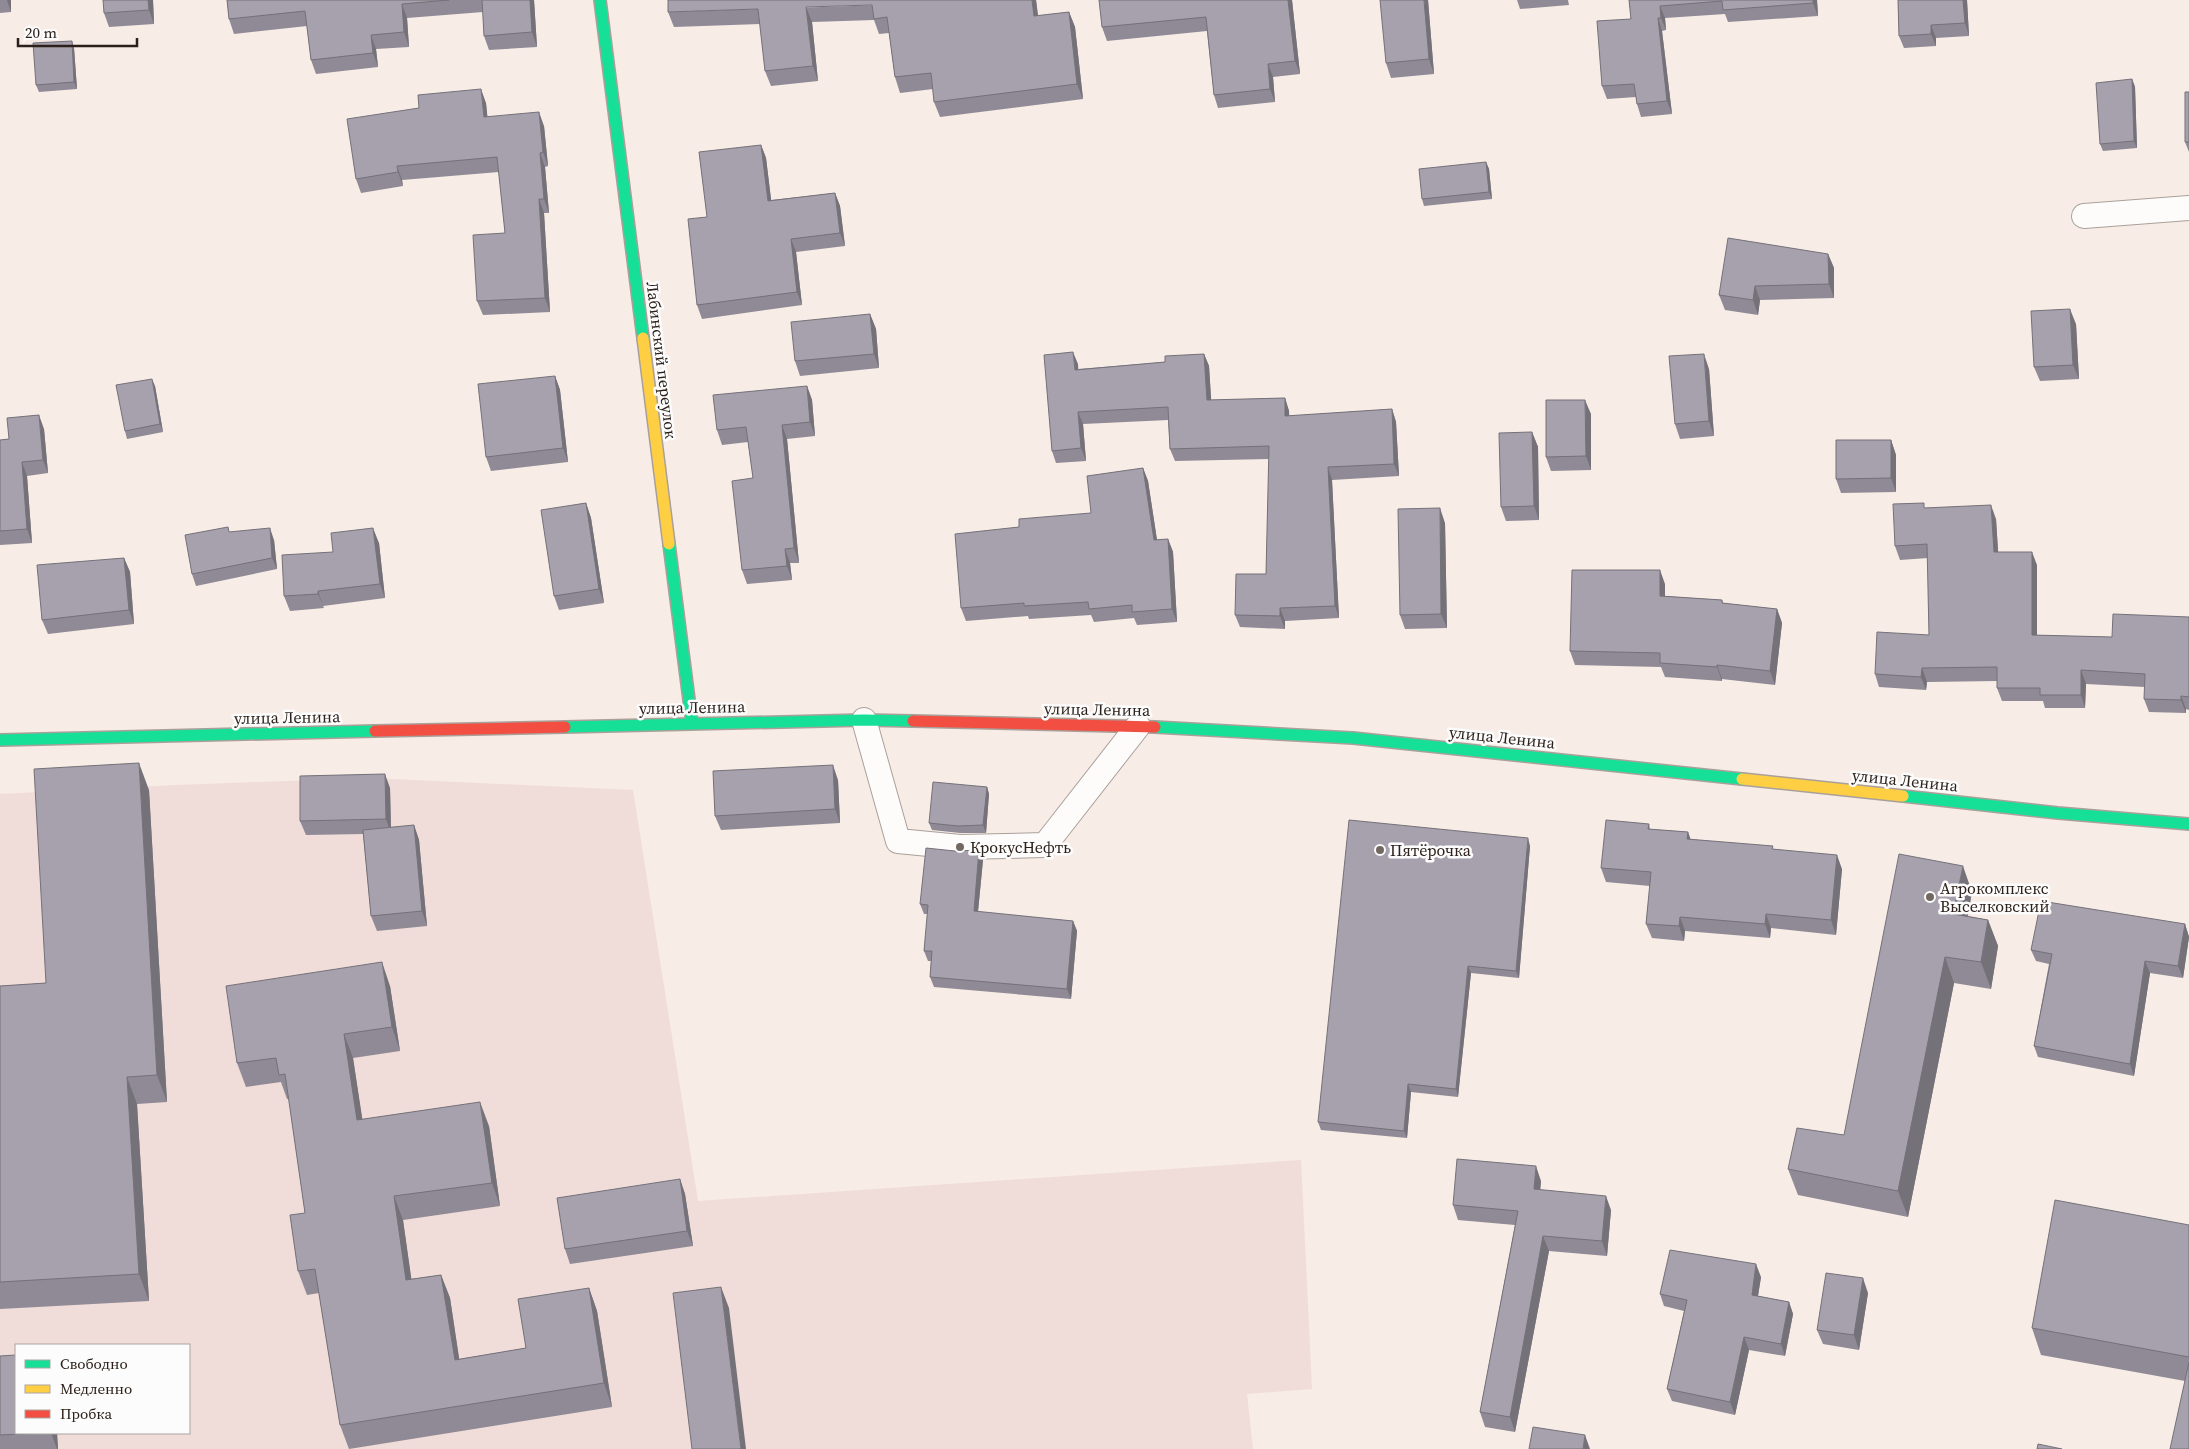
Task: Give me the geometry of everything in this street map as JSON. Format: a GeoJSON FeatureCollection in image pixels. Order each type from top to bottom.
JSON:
{"type":"FeatureCollection","features":[{"type":"Feature","properties":{"kind":"main road","name":"Лабинский переулок"},"geometry":{"type":"LineString","coordinates":[[600,0],[692,723]]}},
{"type":"Feature","properties":{"kind":"main road","name":"улица Ленина"},"geometry":{"type":"LineString","coordinates":[[0,740],[864,720],[1138,726],[1353,738],[2058,813],[2189,824]]}},
{"type":"Feature","properties":{"kind":"lane"},"geometry":{"type":"LineString","coordinates":[[2084,216],[2189,208]]}},
{"type":"Feature","properties":{"kind":"lane"},"geometry":{"type":"LineString","coordinates":[[864,720],[898,841],[960,847],[1045,845],[1138,726]]}},
{"type":"Feature","properties":{"kind":"shaded area"},"geometry":{"type":"Polygon","coordinates":[[[370,778],[633,790],[698,1201],[1301,1160],[1312,1389],[1247,1394],[1253,1449],[0,1449],[0,794],[370,778]]]}},
{"type":"Feature","properties":{"kind":"building"},"geometry":{"type":"Polygon","coordinates":[[[103,0],[148,0],[149,10],[104,13],[103,0]]]}},
{"type":"Feature","properties":{"kind":"building"},"geometry":{"type":"Polygon","coordinates":[[[227,0],[449,0],[402,4],[404,32],[371,35],[373,53],[311,60],[305,11],[229,19],[227,0]]]}},
{"type":"Feature","properties":{"kind":"building"},"geometry":{"type":"Polygon","coordinates":[[[482,0],[530,0],[532,32],[484,36],[482,0]]]}},
{"type":"Feature","properties":{"kind":"building"},"geometry":{"type":"Polygon","coordinates":[[[668,0],[1032,0],[1034,16],[1069,12],[1077,84],[934,102],[931,73],[895,77],[887,17],[874,19],[872,5],[806,7],[813,66],[765,71],[758,9],[668,12],[668,0]]]}},
{"type":"Feature","properties":{"kind":"building"},"geometry":{"type":"Polygon","coordinates":[[[1099,0],[1288,0],[1295,61],[1268,64],[1270,89],[1214,95],[1206,17],[1102,27],[1099,0]]]}},
{"type":"Feature","properties":{"kind":"building"},"geometry":{"type":"Polygon","coordinates":[[[1380,0],[1424,0],[1429,59],[1386,63],[1380,0]]]}},
{"type":"Feature","properties":{"kind":"building"},"geometry":{"type":"Polygon","coordinates":[[[1629,0],[1813,0],[1813,3],[1723,10],[1722,1],[1660,6],[1661,18],[1658,18],[1667,101],[1637,104],[1634,84],[1602,86],[1597,21],[1631,19],[1629,0]]]}},
{"type":"Feature","properties":{"kind":"building"},"geometry":{"type":"Polygon","coordinates":[[[1898,0],[1963,0],[1965,23],[1931,25],[1931,34],[1899,36],[1898,0]]]}},
{"type":"Feature","properties":{"kind":"building"},"geometry":{"type":"Polygon","coordinates":[[[72,41],[74,82],[36,85],[33,43],[72,41]]]}},
{"type":"Feature","properties":{"kind":"building"},"geometry":{"type":"Polygon","coordinates":[[[2132,79],[2134,141],[2100,144],[2096,83],[2132,79]]]}},
{"type":"Feature","properties":{"kind":"building"},"geometry":{"type":"Polygon","coordinates":[[[481,89],[484,117],[539,112],[543,152],[540,153],[544,199],[539,199],[545,298],[477,301],[473,235],[505,233],[497,157],[397,166],[398,172],[356,179],[347,119],[419,108],[418,95],[481,89]]]}},
{"type":"Feature","properties":{"kind":"building"},"geometry":{"type":"Polygon","coordinates":[[[2185,92],[2189,92],[2189,142],[2185,142],[2185,92]]]}},
{"type":"Feature","properties":{"kind":"building"},"geometry":{"type":"Polygon","coordinates":[[[761,145],[768,201],[835,193],[840,233],[791,239],[797,292],[697,305],[688,219],[707,217],[699,152],[761,145]]]}},
{"type":"Feature","properties":{"kind":"building"},"geometry":{"type":"Polygon","coordinates":[[[1486,162],[1489,192],[1422,199],[1419,169],[1486,162]]]}},
{"type":"Feature","properties":{"kind":"building"},"geometry":{"type":"Polygon","coordinates":[[[1728,238],[1828,254],[1829,284],[1755,286],[1753,300],[1719,295],[1728,238]]]}},
{"type":"Feature","properties":{"kind":"building"},"geometry":{"type":"Polygon","coordinates":[[[2070,309],[2073,365],[2034,367],[2031,311],[2070,309]]]}},
{"type":"Feature","properties":{"kind":"building"},"geometry":{"type":"Polygon","coordinates":[[[870,314],[874,354],[795,361],[791,322],[870,314]]]}},
{"type":"Feature","properties":{"kind":"building"},"geometry":{"type":"Polygon","coordinates":[[[1073,352],[1075,370],[1165,362],[1165,356],[1204,354],[1207,400],[1285,398],[1285,416],[1392,409],[1394,464],[1328,467],[1335,606],[1280,608],[1280,616],[1235,615],[1236,574],[1266,574],[1269,446],[1170,449],[1168,407],[1078,412],[1081,448],[1052,451],[1044,355],[1073,352]]]}},
{"type":"Feature","properties":{"kind":"building"},"geometry":{"type":"Polygon","coordinates":[[[1704,354],[1709,421],[1675,424],[1669,356],[1704,354]]]}},
{"type":"Feature","properties":{"kind":"building"},"geometry":{"type":"Polygon","coordinates":[[[555,376],[563,448],[486,457],[478,384],[555,376]]]}},
{"type":"Feature","properties":{"kind":"building"},"geometry":{"type":"Polygon","coordinates":[[[152,379],[160,424],[125,431],[116,385],[152,379]]]}},
{"type":"Feature","properties":{"kind":"building"},"geometry":{"type":"Polygon","coordinates":[[[807,386],[810,422],[782,425],[794,548],[785,549],[787,566],[742,570],[732,481],[753,478],[746,427],[717,430],[713,395],[807,386]]]}},
{"type":"Feature","properties":{"kind":"building"},"geometry":{"type":"Polygon","coordinates":[[[1546,400],[1585,400],[1586,456],[1546,457],[1546,400]]]}},
{"type":"Feature","properties":{"kind":"building"},"geometry":{"type":"Polygon","coordinates":[[[39,415],[43,460],[22,462],[27,529],[0,531],[0,440],[9,439],[7,418],[39,415]]]}},
{"type":"Feature","properties":{"kind":"building"},"geometry":{"type":"Polygon","coordinates":[[[1532,432],[1534,506],[1501,507],[1499,433],[1532,432]]]}},
{"type":"Feature","properties":{"kind":"building"},"geometry":{"type":"Polygon","coordinates":[[[1836,440],[1891,440],[1891,478],[1836,479],[1836,440]]]}},
{"type":"Feature","properties":{"kind":"building"},"geometry":{"type":"Polygon","coordinates":[[[1143,468],[1154,540],[1168,539],[1172,609],[1132,612],[1132,605],[1089,609],[1088,602],[1024,606],[1024,603],[961,608],[955,534],[1019,527],[1019,519],[1091,513],[1087,476],[1143,468]]]}},
{"type":"Feature","properties":{"kind":"building"},"geometry":{"type":"Polygon","coordinates":[[[586,503],[599,589],[554,596],[541,510],[586,503]]]}},
{"type":"Feature","properties":{"kind":"building"},"geometry":{"type":"Polygon","coordinates":[[[1924,503],[1924,508],[1991,505],[1994,552],[2032,552],[2032,635],[2112,637],[2113,614],[2189,617],[2189,697],[2181,696],[2181,700],[2144,699],[2145,674],[2081,670],[2081,695],[2040,695],[2040,688],[1997,688],[1997,667],[1922,668],[1921,677],[1875,674],[1877,632],[1929,635],[1927,544],[1895,546],[1893,504],[1924,503]]]}},
{"type":"Feature","properties":{"kind":"building"},"geometry":{"type":"Polygon","coordinates":[[[1440,508],[1441,614],[1400,615],[1398,509],[1440,508]]]}},
{"type":"Feature","properties":{"kind":"building"},"geometry":{"type":"Polygon","coordinates":[[[228,527],[229,532],[270,528],[272,558],[192,574],[185,535],[228,527]]]}},
{"type":"Feature","properties":{"kind":"building"},"geometry":{"type":"Polygon","coordinates":[[[373,528],[380,584],[318,591],[318,594],[284,596],[282,555],[333,552],[331,533],[373,528]]]}},
{"type":"Feature","properties":{"kind":"building"},"geometry":{"type":"Polygon","coordinates":[[[124,558],[129,610],[42,620],[37,565],[124,558]]]}},
{"type":"Feature","properties":{"kind":"building"},"geometry":{"type":"Polygon","coordinates":[[[1572,570],[1660,570],[1660,596],[1722,600],[1722,603],[1777,609],[1770,671],[1717,665],[1717,667],[1660,663],[1660,653],[1570,651],[1572,570]]]}},
{"type":"Feature","properties":{"kind":"building"},"geometry":{"type":"Polygon","coordinates":[[[139,763],[157,1075],[127,1077],[139,1274],[0,1282],[0,986],[46,983],[34,769],[139,763]]]}},
{"type":"Feature","properties":{"kind":"building"},"geometry":{"type":"Polygon","coordinates":[[[833,765],[835,809],[715,816],[713,771],[833,765]]]}},
{"type":"Feature","properties":{"kind":"building"},"geometry":{"type":"Polygon","coordinates":[[[385,774],[386,819],[300,821],[300,776],[385,774]]]}},
{"type":"Feature","properties":{"kind":"building"},"geometry":{"type":"Polygon","coordinates":[[[933,782],[987,787],[983,825],[958,826],[929,823],[933,782]]]}},
{"type":"Feature","properties":{"kind":"building"},"geometry":{"type":"Polygon","coordinates":[[[1349,820],[1528,838],[1516,971],[1468,966],[1456,1089],[1408,1084],[1404,1131],[1318,1122],[1349,820]]]}},
{"type":"Feature","properties":{"kind":"building"},"geometry":{"type":"Polygon","coordinates":[[[1606,820],[1649,824],[1648,829],[1688,832],[1687,839],[1773,846],[1772,849],[1837,855],[1831,920],[1766,914],[1765,924],[1680,917],[1679,926],[1646,924],[1651,872],[1601,868],[1606,820]]]}},
{"type":"Feature","properties":{"kind":"building"},"geometry":{"type":"Polygon","coordinates":[[[414,825],[422,911],[371,916],[363,830],[414,825]]]}},
{"type":"Feature","properties":{"kind":"building"},"geometry":{"type":"Polygon","coordinates":[[[926,848],[955,851],[979,850],[974,911],[1073,921],[1067,989],[930,977],[932,951],[924,951],[928,905],[920,904],[926,848]]]}},
{"type":"Feature","properties":{"kind":"building"},"geometry":{"type":"Polygon","coordinates":[[[1899,854],[1963,866],[1953,914],[1988,920],[1981,962],[1945,957],[1898,1191],[1788,1169],[1797,1128],[1844,1135],[1899,854]]]}},
{"type":"Feature","properties":{"kind":"building"},"geometry":{"type":"Polygon","coordinates":[[[2041,901],[2185,924],[2178,966],[2145,961],[2130,1064],[2034,1046],[2052,954],[2031,950],[2041,901]]]}},
{"type":"Feature","properties":{"kind":"building"},"geometry":{"type":"Polygon","coordinates":[[[382,962],[392,1027],[344,1034],[357,1120],[480,1102],[492,1183],[394,1196],[406,1280],[441,1275],[455,1360],[526,1348],[518,1299],[589,1288],[604,1383],[340,1425],[315,1269],[298,1271],[290,1215],[305,1213],[285,1074],[279,1075],[276,1058],[237,1063],[226,986],[382,962]]]}},
{"type":"Feature","properties":{"kind":"building"},"geometry":{"type":"Polygon","coordinates":[[[1457,1159],[1536,1166],[1534,1189],[1606,1196],[1602,1241],[1543,1236],[1510,1417],[1480,1412],[1518,1211],[1453,1205],[1457,1159]]]}},
{"type":"Feature","properties":{"kind":"building"},"geometry":{"type":"Polygon","coordinates":[[[680,1179],[687,1231],[565,1249],[557,1198],[680,1179]]]}},
{"type":"Feature","properties":{"kind":"building"},"geometry":{"type":"Polygon","coordinates":[[[2055,1200],[2189,1225],[2189,1357],[2032,1328],[2055,1200]]]}},
{"type":"Feature","properties":{"kind":"building"},"geometry":{"type":"Polygon","coordinates":[[[1670,1250],[1756,1264],[1752,1295],[1789,1302],[1781,1344],[1744,1337],[1730,1402],[1667,1389],[1687,1300],[1660,1294],[1670,1250]]]}},
{"type":"Feature","properties":{"kind":"building"},"geometry":{"type":"Polygon","coordinates":[[[1826,1273],[1863,1278],[1854,1335],[1817,1330],[1826,1273]]]}},
{"type":"Feature","properties":{"kind":"building"},"geometry":{"type":"Polygon","coordinates":[[[721,1287],[741,1449],[692,1449],[673,1293],[721,1287]]]}},
{"type":"Feature","properties":{"kind":"building"},"geometry":{"type":"Polygon","coordinates":[[[15,1355],[15,1434],[21,1434],[0,1435],[0,1356],[15,1355]]]}},
{"type":"Feature","properties":{"kind":"building"},"geometry":{"type":"Polygon","coordinates":[[[2189,1362],[2189,1449],[2170,1449],[2189,1362]]]}},
{"type":"Feature","properties":{"kind":"building"},"geometry":{"type":"Polygon","coordinates":[[[1533,1427],[1585,1435],[1583,1449],[1529,1449],[1533,1427]]]}},
{"type":"Feature","properties":{"kind":"building"},"geometry":{"type":"Polygon","coordinates":[[[2038,1444],[2062,1449],[2037,1449],[2038,1444]]]}},
{"type":"Feature","properties":{"kind":"traffic: fast"},"geometry":{"type":"LineString","coordinates":[[600,0],[643,338]]}},
{"type":"Feature","properties":{"kind":"traffic: fast"},"geometry":{"type":"LineString","coordinates":[[669,544],[692,723]]}},
{"type":"Feature","properties":{"kind":"traffic: fast"},"geometry":{"type":"LineString","coordinates":[[565,727],[864,720],[913,721]]}},
{"type":"Feature","properties":{"kind":"traffic: fast"},"geometry":{"type":"LineString","coordinates":[[1155,727],[1353,738],[1742,779]]}},
{"type":"Feature","properties":{"kind":"traffic: fast"},"geometry":{"type":"LineString","coordinates":[[0,740],[375,731]]}},
{"type":"Feature","properties":{"kind":"traffic: fast"},"geometry":{"type":"LineString","coordinates":[[1903,796],[2058,813],[2189,824]]}},
{"type":"Feature","properties":{"kind":"traffic: slow"},"geometry":{"type":"LineString","coordinates":[[643,338],[669,544]]}},
{"type":"Feature","properties":{"kind":"traffic: slow"},"geometry":{"type":"LineString","coordinates":[[1742,779],[1903,796]]}},
{"type":"Feature","properties":{"kind":"traffic: jam"},"geometry":{"type":"LineString","coordinates":[[913,721],[1155,727]]}},
{"type":"Feature","properties":{"kind":"traffic: jam"},"geometry":{"type":"LineString","coordinates":[[375,731],[565,727]]}},
{"type":"Feature","properties":{"kind":"place","name":"КрокусНефть"},"geometry":{"type":"Point","coordinates":[960,847]}},
{"type":"Feature","properties":{"kind":"place","name":"Пятёрочка"},"geometry":{"type":"Point","coordinates":[1380,850]}},
{"type":"Feature","properties":{"kind":"place","name":"Агрокомплекс Выселковский"},"geometry":{"type":"Point","coordinates":[1930,897]}}]}
